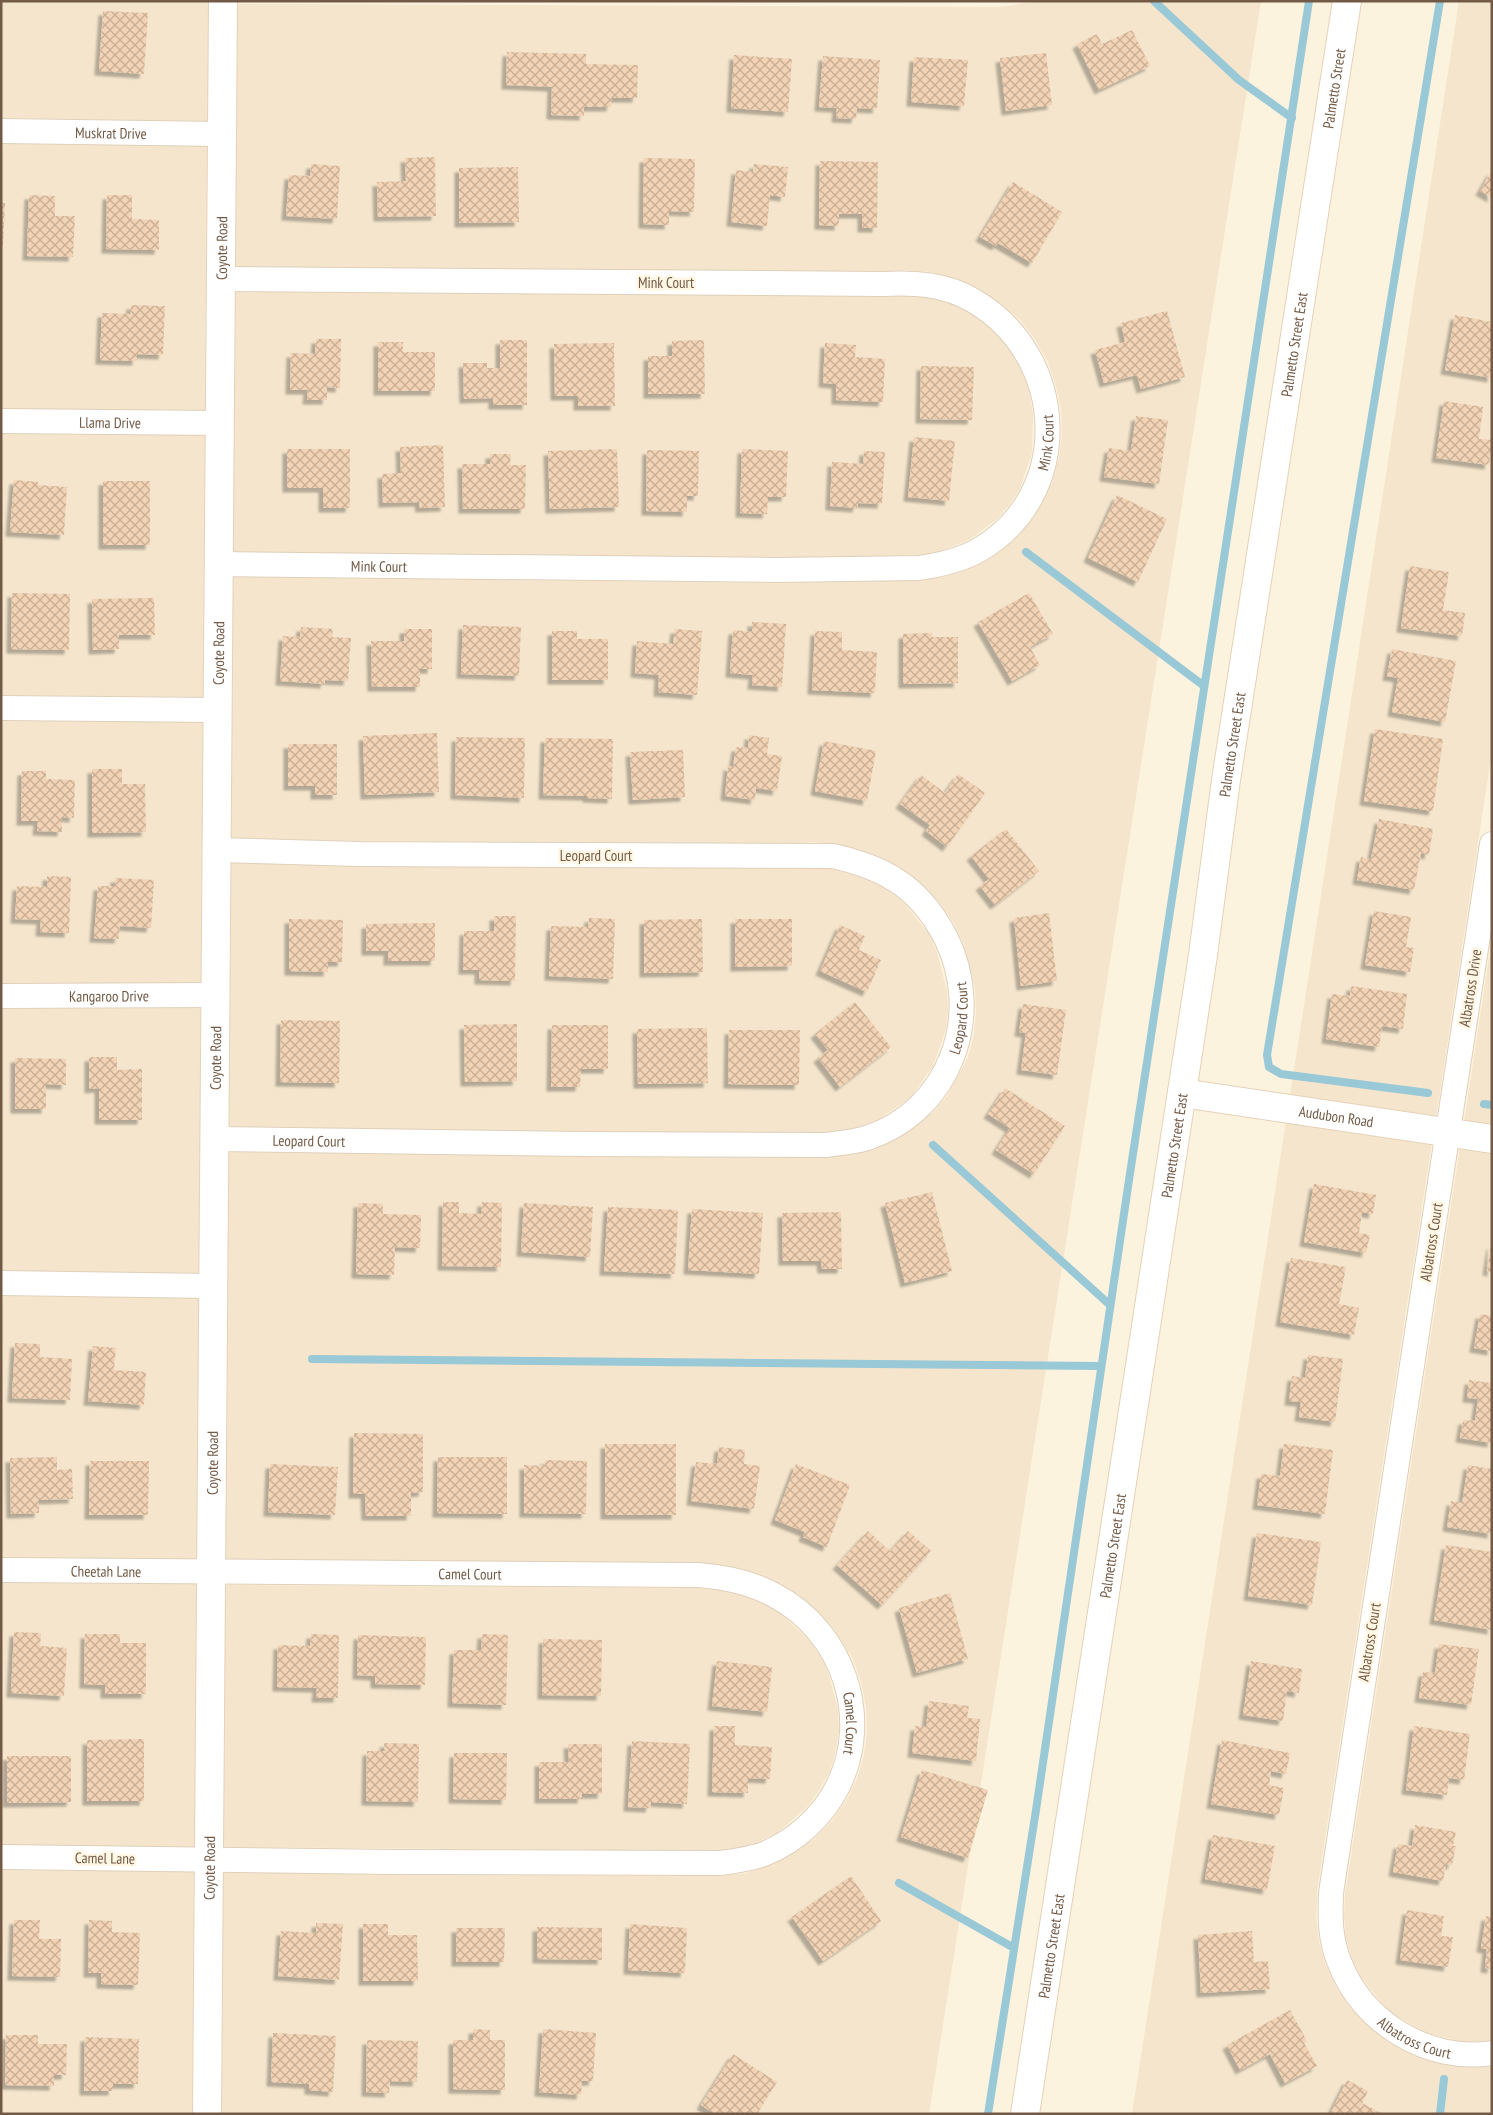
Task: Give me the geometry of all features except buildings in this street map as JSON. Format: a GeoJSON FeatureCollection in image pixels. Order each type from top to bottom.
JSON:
{"type":"FeatureCollection","features":[{"type":"Feature","properties":{"kind":"street","name":"Coyote Road"},"geometry":{"type":"LineString","coordinates":[[207,2114],[223,1]]}},
{"type":"Feature","properties":{"kind":"street","name":"Palmetto Street"},"geometry":{"type":"LineString","coordinates":[[1319,177],[1346,1]]}},
{"type":"Feature","properties":{"kind":"street","name":"Muskrat Drive"},"geometry":{"type":"LineString","coordinates":[[1,131],[222,134]]}},
{"type":"Feature","properties":{"kind":"street","name":"Palmetto Street East"},"geometry":{"type":"LineString","coordinates":[[1025,2114],[1203,955],[1226,780],[1319,177]]}},
{"type":"Feature","properties":{"kind":"street","name":"Mink Court"},"geometry":{"type":"LineString","coordinates":[[218,564],[777,570],[919,568],[939,565],[977,551],[1009,526],[1032,494],[1040,475],[1048,435],[1043,389],[1035,367],[1024,346],[1009,328],[986,308],[952,290],[929,284],[906,282],[882,284],[220,279]]}},
{"type":"Feature","properties":{"kind":"street","name":"Llama Drive"},"geometry":{"type":"LineString","coordinates":[[1,421],[219,423]]}},
{"type":"Feature","properties":{"kind":"street"},"geometry":{"type":"LineString","coordinates":[[1,708],[217,710]]}},
{"type":"Feature","properties":{"kind":"street","name":"Albatross Drive"},"geometry":{"type":"LineString","coordinates":[[1448,1132],[1492,844]]}},
{"type":"Feature","properties":{"kind":"street","name":"Leopard Court"},"geometry":{"type":"LineString","coordinates":[[214,1139],[581,1144],[826,1145],[847,1143],[867,1138],[886,1130],[921,1105],[934,1089],[955,1052],[962,1011],[961,990],[951,948],[941,928],[928,910],[913,894],[895,880],[855,861],[833,856],[369,854],[216,850]]}},
{"type":"Feature","properties":{"kind":"street","name":"Kangaroo Drive"},"geometry":{"type":"LineString","coordinates":[[1,996],[216,995]]}},
{"type":"Feature","properties":{"kind":"street","name":"Audubon Road"},"geometry":{"type":"LineString","coordinates":[[1182,1093],[1492,1139]]}},
{"type":"Feature","properties":{"kind":"street","name":"Albatross Court"},"geometry":{"type":"LineString","coordinates":[[1448,1132],[1330,1893],[1330,1916],[1332,1940],[1339,1962],[1358,1995],[1378,2019],[1418,2043],[1440,2050],[1462,2054],[1492,2053]]}},
{"type":"Feature","properties":{"kind":"street"},"geometry":{"type":"LineString","coordinates":[[1,1283],[213,1286]]}},
{"type":"Feature","properties":{"kind":"street","name":"Cheetah Lane"},"geometry":{"type":"LineString","coordinates":[[1,1570],[211,1572]]}},
{"type":"Feature","properties":{"kind":"street","name":"Camel Court"},"geometry":{"type":"LineString","coordinates":[[208,1860],[720,1864],[743,1860],[765,1854],[785,1843],[820,1814],[833,1796],[843,1775],[850,1753],[853,1731],[852,1708],[848,1686],[840,1664],[819,1631],[790,1605],[773,1594],[737,1580],[698,1575],[211,1572]]}},
{"type":"Feature","properties":{"kind":"street","name":"Camel Lane"},"geometry":{"type":"LineString","coordinates":[[1,1857],[208,1860]]}},
{"type":"Feature","properties":{"kind":"shaded area"},"geometry":{"type":"Polygon","coordinates":[[[1,1],[209,1],[208,121],[1,118],[1,1]]]}},
{"type":"Feature","properties":{"kind":"shaded area"},"geometry":{"type":"Polygon","coordinates":[[[1037,1],[1261,1],[929,2114],[221,2114],[222,1872],[395,1875],[721,1876],[746,1873],[770,1865],[792,1854],[814,1839],[832,1821],[846,1801],[857,1779],[864,1755],[867,1731],[866,1706],[861,1682],[853,1659],[831,1625],[798,1594],[779,1583],[739,1568],[698,1563],[225,1559],[228,1152],[582,1156],[826,1157],[851,1155],[874,1149],[893,1141],[932,1113],[947,1096],[968,1057],[974,1034],[976,1011],[975,988],[964,945],[954,923],[940,903],[924,886],[904,870],[883,858],[858,849],[812,842],[788,844],[359,841],[231,838],[232,577],[778,583],[920,580],[942,577],[964,571],[984,562],[1020,534],[1034,517],[1053,480],[1062,435],[1061,410],[1048,362],[1035,339],[1021,321],[1002,304],[981,290],[957,279],[932,272],[904,270],[882,272],[235,267],[237,4],[1001,7],[1037,1]]]}},
{"type":"Feature","properties":{"kind":"shaded area"},"geometry":{"type":"Polygon","coordinates":[[[1459,1],[1492,1],[1492,751],[1436,1118],[1290,1096],[1459,1]]]}},
{"type":"Feature","properties":{"kind":"shaded area"},"geometry":{"type":"Polygon","coordinates":[[[1,144],[207,146],[205,410],[1,409],[1,144]]]}},
{"type":"Feature","properties":{"kind":"shaded area"},"geometry":{"type":"Polygon","coordinates":[[[234,292],[906,295],[926,297],[947,302],[983,322],[999,336],[1012,353],[1022,371],[1029,391],[1033,413],[1032,453],[1020,488],[998,518],[969,540],[936,553],[777,558],[232,552],[234,292]]]}},
{"type":"Feature","properties":{"kind":"shaded area"},"geometry":{"type":"Polygon","coordinates":[[[1,434],[205,435],[203,697],[1,695],[1,434]]]}},
{"type":"Feature","properties":{"kind":"shaded area"},"geometry":{"type":"Polygon","coordinates":[[[1,721],[203,722],[202,983],[1,983],[1,721]]]}},
{"type":"Feature","properties":{"kind":"shaded area"},"geometry":{"type":"Polygon","coordinates":[[[230,863],[360,866],[832,869],[870,880],[887,890],[903,902],[929,934],[937,952],[947,991],[946,1029],[933,1066],[911,1097],[879,1119],[862,1126],[844,1130],[825,1132],[581,1132],[228,1127],[230,863]]]}},
{"type":"Feature","properties":{"kind":"shaded area"},"geometry":{"type":"Polygon","coordinates":[[[1492,938],[1492,1126],[1464,1122],[1492,938]]]}},
{"type":"Feature","properties":{"kind":"shaded area"},"geometry":{"type":"Polygon","coordinates":[[[201,1008],[199,1273],[1,1271],[1,1009],[201,1008]]]}},
{"type":"Feature","properties":{"kind":"shaded area"},"geometry":{"type":"Polygon","coordinates":[[[1286,1121],[1432,1142],[1317,1891],[1316,1915],[1319,1942],[1326,1966],[1337,1989],[1350,2008],[1388,2042],[1411,2054],[1435,2062],[1460,2067],[1492,2066],[1492,2114],[1132,2114],[1286,1121]]]}},
{"type":"Feature","properties":{"kind":"shaded area"},"geometry":{"type":"Polygon","coordinates":[[[1460,1147],[1492,1152],[1492,2040],[1463,2042],[1423,2032],[1388,2010],[1361,1977],[1352,1958],[1346,1938],[1344,1916],[1345,1895],[1460,1147]]]}},
{"type":"Feature","properties":{"kind":"shaded area"},"geometry":{"type":"Polygon","coordinates":[[[1,1296],[199,1298],[197,1559],[1,1558],[1,1296]]]}},
{"type":"Feature","properties":{"kind":"shaded area"},"geometry":{"type":"Polygon","coordinates":[[[1,1583],[197,1584],[195,1847],[1,1845],[1,1583]]]}},
{"type":"Feature","properties":{"kind":"shaded area"},"geometry":{"type":"Polygon","coordinates":[[[225,1585],[698,1588],[733,1592],[767,1605],[782,1615],[808,1639],[827,1669],[838,1709],[839,1730],[830,1771],[808,1806],[777,1833],[739,1848],[719,1851],[223,1847],[225,1585]]]}},
{"type":"Feature","properties":{"kind":"shaded area"},"geometry":{"type":"Polygon","coordinates":[[[1,1870],[194,1872],[193,2114],[1,2114],[1,1870]]]}},
{"type":"Feature","properties":{"kind":"waterway"},"geometry":{"type":"LineString","coordinates":[[1154,1],[1239,80],[1292,118]]}},
{"type":"Feature","properties":{"kind":"waterway"},"geometry":{"type":"LineString","coordinates":[[988,2114],[1036,1810],[1129,1180],[1309,1]]}},
{"type":"Feature","properties":{"kind":"waterway"},"geometry":{"type":"LineString","coordinates":[[1428,1093],[1281,1074],[1269,1067],[1267,1055],[1440,1]]}},
{"type":"Feature","properties":{"kind":"waterway"},"geometry":{"type":"LineString","coordinates":[[1026,552],[1204,686]]}},
{"type":"Feature","properties":{"kind":"waterway"},"geometry":{"type":"LineString","coordinates":[[1484,1104],[1492,1105]]}},
{"type":"Feature","properties":{"kind":"waterway"},"geometry":{"type":"LineString","coordinates":[[933,1145],[1110,1305]]}},
{"type":"Feature","properties":{"kind":"waterway"},"geometry":{"type":"LineString","coordinates":[[312,1359],[1101,1366]]}},
{"type":"Feature","properties":{"kind":"waterway"},"geometry":{"type":"LineString","coordinates":[[899,1883],[1014,1948]]}},
{"type":"Feature","properties":{"kind":"waterway"},"geometry":{"type":"LineString","coordinates":[[1440,2114],[1444,2079]]}}]}
